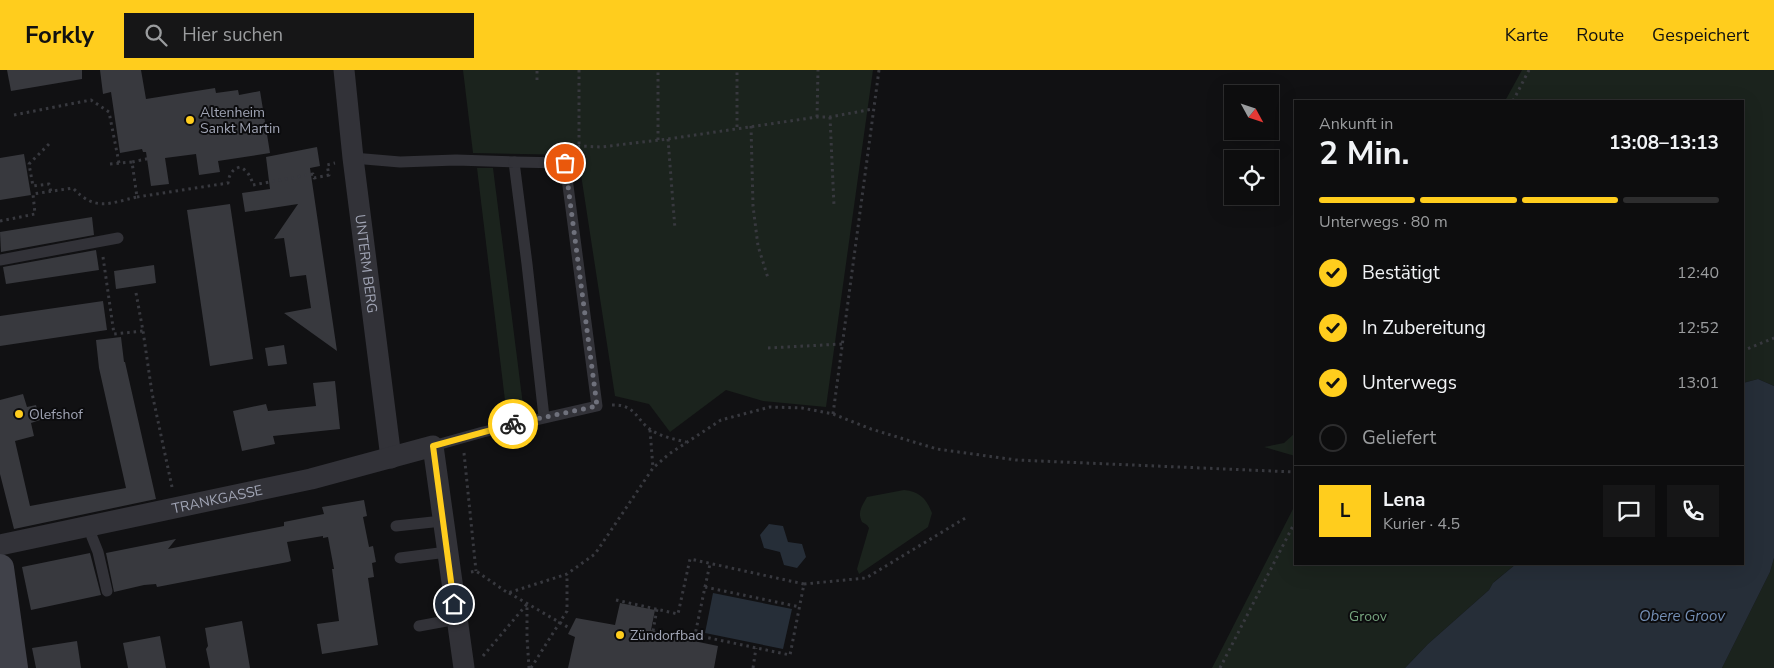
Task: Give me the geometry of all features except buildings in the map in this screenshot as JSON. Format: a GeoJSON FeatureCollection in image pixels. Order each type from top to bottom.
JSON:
{"type":"FeatureCollection","features":[{"type":"Feature","properties":{"kind":"main road"},"geometry":{"type":"LineString","coordinates":[[0,568],[14,668]]}},
{"type":"Feature","properties":{"kind":"street","name":"UNTERM BERG"},"geometry":{"type":"LineString","coordinates":[[344,70],[353,158],[391,458]]}},
{"type":"Feature","properties":{"kind":"street","name":"TRANKGASSE"},"geometry":{"type":"LineString","coordinates":[[0,544],[311,479],[433,446]]}},
{"type":"Feature","properties":{"kind":"street"},"geometry":{"type":"LineString","coordinates":[[433,446],[457,619],[471,664]]}},
{"type":"Feature","properties":{"kind":"lane"},"geometry":{"type":"LineString","coordinates":[[353,158],[400,162],[456,160],[565,163],[597,406],[433,446]]}},
{"type":"Feature","properties":{"kind":"lane"},"geometry":{"type":"LineString","coordinates":[[514,162],[544,418]]}},
{"type":"Feature","properties":{"kind":"lane"},"geometry":{"type":"LineString","coordinates":[[0,260],[118,238]]}},
{"type":"Feature","properties":{"kind":"lane"},"geometry":{"type":"LineString","coordinates":[[396,526],[442,521]]}},
{"type":"Feature","properties":{"kind":"lane"},"geometry":{"type":"LineString","coordinates":[[90,526],[107,591]]}},
{"type":"Feature","properties":{"kind":"lane"},"geometry":{"type":"LineString","coordinates":[[400,558],[447,552]]}},
{"type":"Feature","properties":{"kind":"lane"},"geometry":{"type":"LineString","coordinates":[[419,626],[457,619]]}},
{"type":"Feature","properties":{"kind":"path"},"geometry":{"type":"LineString","coordinates":[[537,70],[537,80]]}},
{"type":"Feature","properties":{"kind":"path"},"geometry":{"type":"LineString","coordinates":[[565,163],[580,146],[579,70]]}},
{"type":"Feature","properties":{"kind":"path"},"geometry":{"type":"LineString","coordinates":[[658,70],[658,140]]}},
{"type":"Feature","properties":{"kind":"path"},"geometry":{"type":"LineString","coordinates":[[737,70],[737,128]]}},
{"type":"Feature","properties":{"kind":"path"},"geometry":{"type":"LineString","coordinates":[[817,116],[818,70]]}},
{"type":"Feature","properties":{"kind":"path"},"geometry":{"type":"LineString","coordinates":[[832,414],[879,70]]}},
{"type":"Feature","properties":{"kind":"path"},"geometry":{"type":"LineString","coordinates":[[1514,100],[1529,70]]}},
{"type":"Feature","properties":{"kind":"path"},"geometry":{"type":"LineString","coordinates":[[14,115],[91,100],[108,112],[119,163]]}},
{"type":"Feature","properties":{"kind":"path"},"geometry":{"type":"LineString","coordinates":[[580,146],[601,147],[668,139],[817,116],[830,117],[873,109]]}},
{"type":"Feature","properties":{"kind":"path"},"geometry":{"type":"LineString","coordinates":[[830,117],[834,206]]}},
{"type":"Feature","properties":{"kind":"path"},"geometry":{"type":"LineString","coordinates":[[751,126],[753,206],[758,246],[768,278]]}},
{"type":"Feature","properties":{"kind":"path"},"geometry":{"type":"LineString","coordinates":[[668,139],[675,229]]}},
{"type":"Feature","properties":{"kind":"path"},"geometry":{"type":"LineString","coordinates":[[49,144],[29,164],[33,186],[49,184],[51,192]]}},
{"type":"Feature","properties":{"kind":"path"},"geometry":{"type":"LineString","coordinates":[[110,164],[151,158]]}},
{"type":"Feature","properties":{"kind":"path"},"geometry":{"type":"LineString","coordinates":[[132,162],[137,198]]}},
{"type":"Feature","properties":{"kind":"path"},"geometry":{"type":"LineString","coordinates":[[0,221],[35,214],[33,194],[73,188],[84,198],[95,204],[103,204],[228,183],[230,174],[240,167],[250,174],[253,185],[313,174],[314,178],[329,175],[327,165],[330,164]]}},
{"type":"Feature","properties":{"kind":"path"},"geometry":{"type":"LineString","coordinates":[[100,241],[114,334],[143,331]]}},
{"type":"Feature","properties":{"kind":"path"},"geometry":{"type":"LineString","coordinates":[[136,293],[152,393],[177,507]]}},
{"type":"Feature","properties":{"kind":"path"},"geometry":{"type":"LineString","coordinates":[[1744,350],[1774,337]]}},
{"type":"Feature","properties":{"kind":"path"},"geometry":{"type":"LineString","coordinates":[[768,348],[842,344]]}},
{"type":"Feature","properties":{"kind":"path"},"geometry":{"type":"LineString","coordinates":[[597,406],[622,405],[636,414],[650,429],[666,437],[687,442]]}},
{"type":"Feature","properties":{"kind":"path"},"geometry":{"type":"LineString","coordinates":[[508,593],[567,574],[595,554],[654,468],[669,454],[721,420],[770,407],[802,408],[832,414],[871,429],[936,449],[1016,460],[1294,472]]}},
{"type":"Feature","properties":{"kind":"path"},"geometry":{"type":"LineString","coordinates":[[650,429],[654,468]]}},
{"type":"Feature","properties":{"kind":"path"},"geometry":{"type":"LineString","coordinates":[[462,438],[476,571]]}},
{"type":"Feature","properties":{"kind":"path"},"geometry":{"type":"LineString","coordinates":[[616,600],[678,614],[690,559],[804,584],[866,578],[967,517]]}},
{"type":"Feature","properties":{"kind":"path"},"geometry":{"type":"LineString","coordinates":[[1220,668],[1294,524]]}},
{"type":"Feature","properties":{"kind":"path"},"geometry":{"type":"LineString","coordinates":[[710,564],[695,635],[756,648],[790,655],[804,584]]}},
{"type":"Feature","properties":{"kind":"path"},"geometry":{"type":"LineString","coordinates":[[450,574],[476,571],[508,593],[570,630]]}},
{"type":"Feature","properties":{"kind":"path"},"geometry":{"type":"LineString","coordinates":[[530,668],[567,611],[567,574]]}},
{"type":"Feature","properties":{"kind":"path"},"geometry":{"type":"LineString","coordinates":[[705,587],[800,607]]}},
{"type":"Feature","properties":{"kind":"path"},"geometry":{"type":"LineString","coordinates":[[471,664],[527,604]]}},
{"type":"Feature","properties":{"kind":"path"},"geometry":{"type":"LineString","coordinates":[[527,604],[527,637],[530,668]]}},
{"type":"Feature","properties":{"kind":"path"},"geometry":{"type":"LineString","coordinates":[[654,631],[657,610]]}},
{"type":"Feature","properties":{"kind":"path"},"geometry":{"type":"LineString","coordinates":[[753,668],[756,648]]}},
{"type":"Feature","properties":{"kind":"green space"},"geometry":{"type":"Polygon","coordinates":[[[463,70],[873,70],[826,407],[763,401],[726,390],[670,432],[649,404],[615,396],[578,155],[473,153],[463,70]]]}},
{"type":"Feature","properties":{"kind":"green space"},"geometry":{"type":"Polygon","coordinates":[[[1522,70],[1774,70],[1774,386],[1758,379],[1744,383],[1744,100],[1506,100],[1522,70]]]}},
{"type":"Feature","properties":{"kind":"green space"},"geometry":{"type":"Polygon","coordinates":[[[477,168],[493,168],[524,413],[507,417],[477,168]]]}},
{"type":"Feature","properties":{"kind":"green space"},"geometry":{"type":"Polygon","coordinates":[[[1294,434],[1294,456],[1264,447],[1284,443],[1294,434]]]}},
{"type":"Feature","properties":{"kind":"green space"},"geometry":{"type":"Polygon","coordinates":[[[904,490],[918,494],[927,503],[932,513],[928,527],[859,574],[857,569],[869,528],[862,522],[861,518],[860,512],[863,503],[867,497],[904,490]]]}},
{"type":"Feature","properties":{"kind":"green space","name":"Groov"},"geometry":{"type":"Polygon","coordinates":[[[1294,507],[1294,565],[1515,565],[1494,582],[1489,590],[1428,644],[1405,668],[1212,668],[1294,507]]]}},
{"type":"Feature","properties":{"kind":"green space"},"geometry":{"type":"Polygon","coordinates":[[[1774,558],[1774,668],[1722,668],[1770,572],[1774,558]]]}},
{"type":"Feature","properties":{"kind":"water","name":"Obere Groov"},"geometry":{"type":"Polygon","coordinates":[[[1758,379],[1774,386],[1774,558],[1770,572],[1722,668],[1405,668],[1428,644],[1489,590],[1493,583],[1515,565],[1744,565],[1744,383],[1758,379]]]}},
{"type":"Feature","properties":{"kind":"water"},"geometry":{"type":"Polygon","coordinates":[[[769,524],[783,526],[788,542],[802,544],[806,557],[797,568],[784,565],[780,552],[764,548],[760,535],[769,524]]]}},
{"type":"Feature","properties":{"kind":"water"},"geometry":{"type":"Polygon","coordinates":[[[713,593],[792,609],[783,649],[705,633],[713,593]]]}},
{"type":"Feature","properties":{"kind":"way so far"},"geometry":{"type":"LineString","coordinates":[[513,424],[597,406],[565,163]]}},
{"type":"Feature","properties":{"kind":"place","name":"Altenheim Sankt Martin"},"geometry":{"type":"Point","coordinates":[190,120]}},
{"type":"Feature","properties":{"kind":"place","name":"Olefshof"},"geometry":{"type":"Point","coordinates":[19,414]}},
{"type":"Feature","properties":{"kind":"place","name":"Zündorfbad"},"geometry":{"type":"Point","coordinates":[620,635]}},
{"type":"Feature","properties":{"kind":"route"},"geometry":{"type":"LineString","coordinates":[[454,604],[433,446],[513,424]]}}]}
